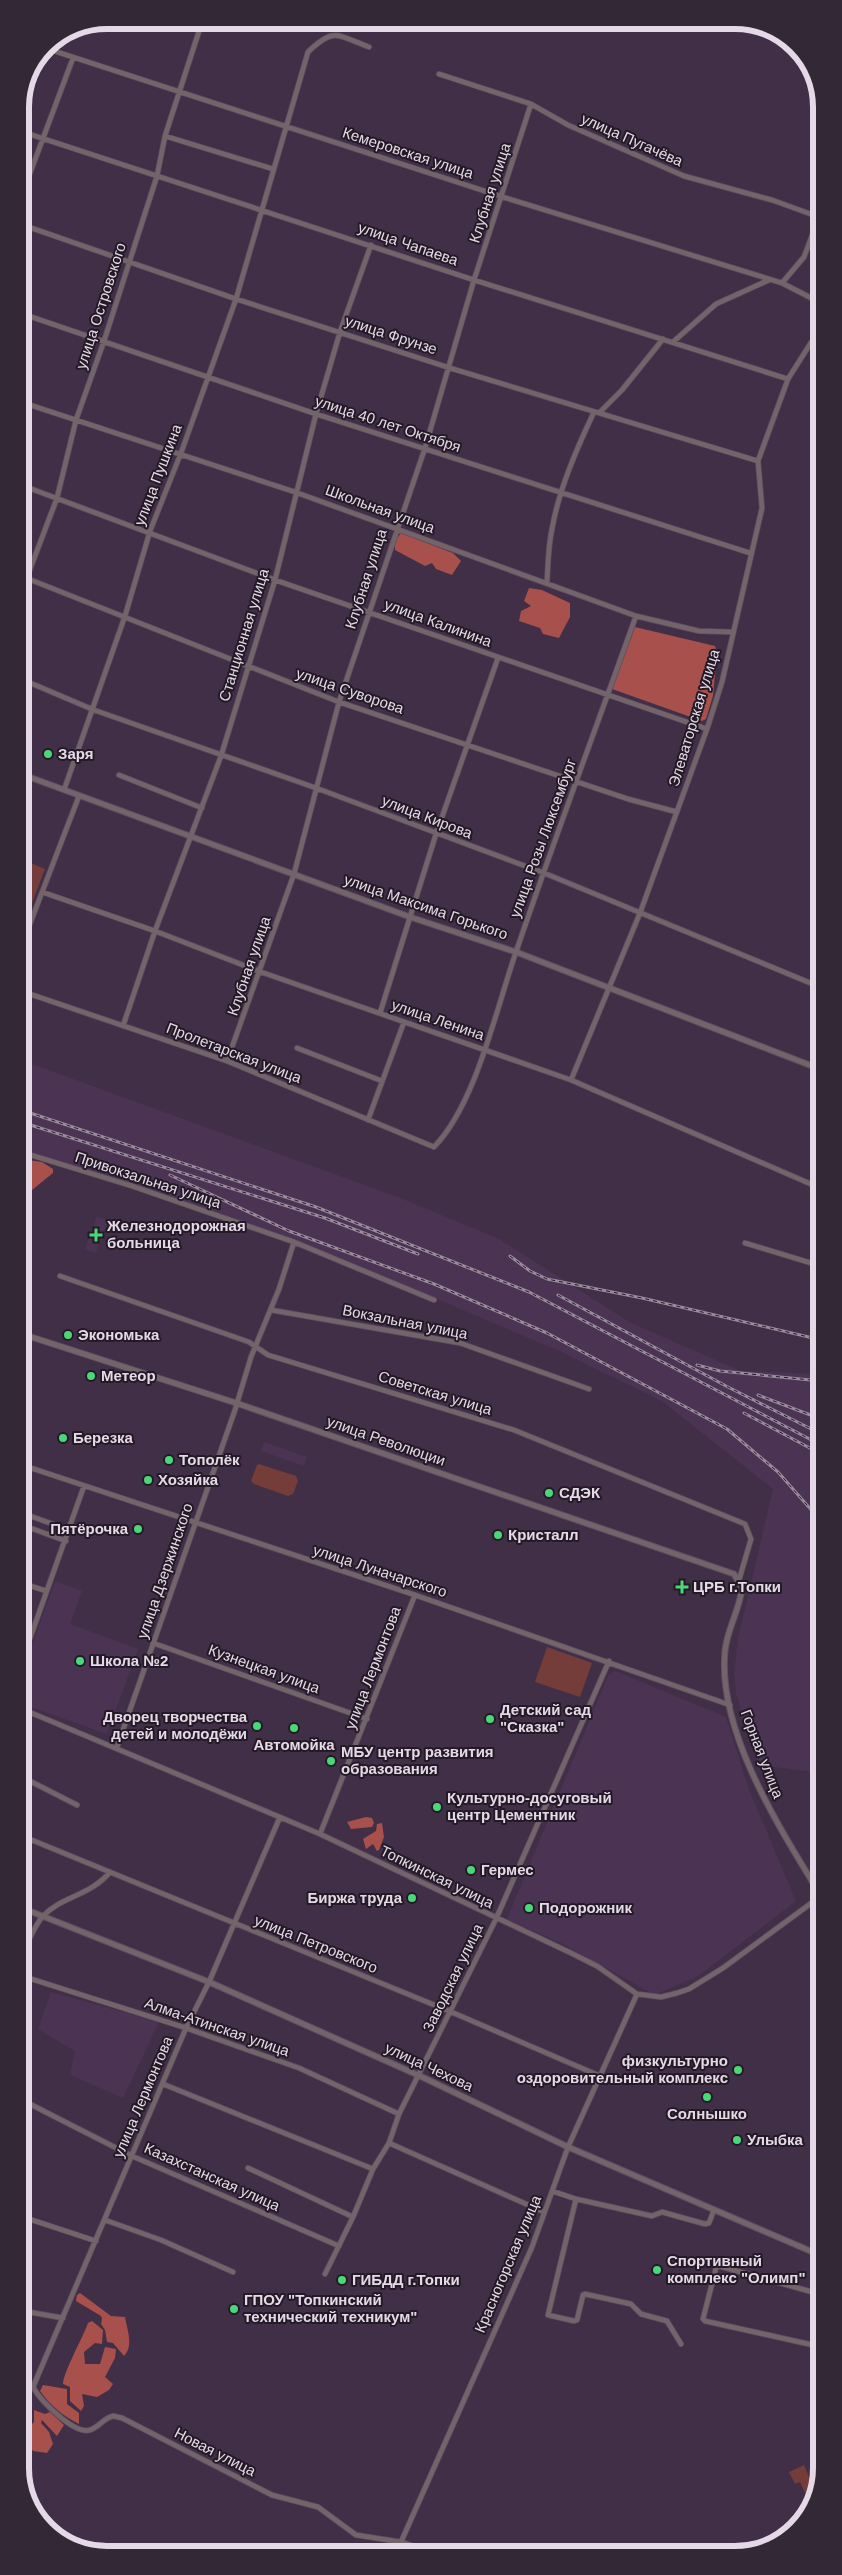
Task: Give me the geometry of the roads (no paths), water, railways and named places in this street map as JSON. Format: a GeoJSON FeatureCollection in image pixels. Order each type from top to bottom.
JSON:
{"type":"FeatureCollection","features":[{"type":"Feature","properties":{"kind":"street","name":"улица Островского"},"geometry":{"type":"LineString","coordinates":[[29,563],[58,498],[76,420],[104,341],[157,176],[165,136],[200,29]]}},
{"type":"Feature","properties":{"kind":"street","name":"улица Пушкина"},"geometry":{"type":"LineString","coordinates":[[64,790],[94,710],[125,616],[150,531],[181,453],[236,299],[308,52],[323,37],[335,34],[369,47]]}},
{"type":"Feature","properties":{"kind":"street","name":"Кемеровская улица"},"geometry":{"type":"LineString","coordinates":[[53,51],[180,90],[503,197],[770,279],[813,299]]}},
{"type":"Feature","properties":{"kind":"street"},"geometry":{"type":"LineString","coordinates":[[29,176],[73,58]]}},
{"type":"Feature","properties":{"kind":"street","name":"улица Пугачёва"},"geometry":{"type":"LineString","coordinates":[[439,74],[531,104],[568,124],[684,176],[772,200],[813,215]]}},
{"type":"Feature","properties":{"kind":"street","name":"Клубная улица"},"geometry":{"type":"LineString","coordinates":[[227,1062],[261,972],[294,874],[339,702],[396,528],[425,448],[450,368],[474,280],[503,197],[531,104]]}},
{"type":"Feature","properties":{"kind":"street","name":"улица Чапаева"},"geometry":{"type":"LineString","coordinates":[[29,134],[474,280],[788,379]]}},
{"type":"Feature","properties":{"kind":"street"},"geometry":{"type":"LineString","coordinates":[[165,136],[273,169]]}},
{"type":"Feature","properties":{"kind":"street","name":"улица Фрунзе"},"geometry":{"type":"LineString","coordinates":[[29,227],[236,299],[450,368],[758,461]]}},
{"type":"Feature","properties":{"kind":"street"},"geometry":{"type":"LineString","coordinates":[[782,283],[804,257],[813,233]]}},
{"type":"Feature","properties":{"kind":"street","name":"Станционная улица"},"geometry":{"type":"LineString","coordinates":[[123,1026],[221,756],[275,580],[295,492],[340,332],[371,245]]}},
{"type":"Feature","properties":{"kind":"street"},"geometry":{"type":"LineString","coordinates":[[672,342],[716,304],[770,279]]}},
{"type":"Feature","properties":{"kind":"street","name":"улица 40 лет Октября"},"geometry":{"type":"LineString","coordinates":[[29,316],[316,414],[750,553]]}},
{"type":"Feature","properties":{"kind":"street"},"geometry":{"type":"LineString","coordinates":[[547,583],[552,529],[562,493],[587,424],[597,412],[622,390],[662,339]]}},
{"type":"Feature","properties":{"kind":"street","name":"Элеваторская улица"},"geometry":{"type":"LineString","coordinates":[[571,1080],[640,913],[707,729],[722,682],[750,553],[762,508],[758,461],[788,379],[813,339]]}},
{"type":"Feature","properties":{"kind":"street","name":"Школьная улица"},"geometry":{"type":"LineString","coordinates":[[29,405],[181,453],[295,492],[636,616],[699,631],[732,632]]}},
{"type":"Feature","properties":{"kind":"street","name":"улица Калинина"},"geometry":{"type":"LineString","coordinates":[[29,488],[150,531],[275,580],[498,658],[609,693],[707,729]]}},
{"type":"Feature","properties":{"kind":"street","name":"улица Суворова"},"geometry":{"type":"LineString","coordinates":[[29,579],[125,616],[247,668],[339,702],[577,780],[628,799],[677,812]]}},
{"type":"Feature","properties":{"kind":"street","name":"улица Розы Люксембург"},"geometry":{"type":"LineString","coordinates":[[434,1147],[456,1116],[472,1085],[516,952],[636,616]]}},
{"type":"Feature","properties":{"kind":"street"},"geometry":{"type":"LineString","coordinates":[[380,1013],[436,834],[498,658]]}},
{"type":"Feature","properties":{"kind":"street","name":"улица Кирова"},"geometry":{"type":"LineString","coordinates":[[29,682],[94,710],[316,788],[544,873],[813,984]]}},
{"type":"Feature","properties":{"kind":"street"},"geometry":{"type":"LineString","coordinates":[[119,775],[202,808]]}},
{"type":"Feature","properties":{"kind":"street","name":"улица Максима Горького"},"geometry":{"type":"LineString","coordinates":[[29,777],[410,917],[516,952],[813,1066]]}},
{"type":"Feature","properties":{"kind":"street"},"geometry":{"type":"LineString","coordinates":[[29,926],[79,796]]}},
{"type":"Feature","properties":{"kind":"street","name":"улица Ленина"},"geometry":{"type":"LineString","coordinates":[[42,892],[156,931],[261,972],[571,1080],[813,1185]]}},
{"type":"Feature","properties":{"kind":"street","name":"Пролетарская улица"},"geometry":{"type":"LineString","coordinates":[[29,994],[227,1062],[434,1147]]}},
{"type":"Feature","properties":{"kind":"street"},"geometry":{"type":"LineString","coordinates":[[368,1120],[404,1022]]}},
{"type":"Feature","properties":{"kind":"street"},"geometry":{"type":"LineString","coordinates":[[297,1048],[382,1081]]}},
{"type":"Feature","properties":{"kind":"street","name":"Привокзальная улица"},"geometry":{"type":"LineString","coordinates":[[29,1154],[132,1186],[294,1242],[434,1300]]}},
{"type":"Feature","properties":{"kind":"street","name":"улица Дзержинского"},"geometry":{"type":"LineString","coordinates":[[116,1747],[255,1347],[271,1310],[294,1242]]}},
{"type":"Feature","properties":{"kind":"street"},"geometry":{"type":"LineString","coordinates":[[745,1243],[813,1264]]}},
{"type":"Feature","properties":{"kind":"street","name":"Советская улица"},"geometry":{"type":"LineString","coordinates":[[60,1276],[249,1342],[268,1355],[514,1430],[745,1524],[751,1539],[739,1580]]}},
{"type":"Feature","properties":{"kind":"street","name":"Вокзальная улица"},"geometry":{"type":"LineString","coordinates":[[271,1310],[460,1343],[589,1389]]}},
{"type":"Feature","properties":{"kind":"street","name":"улица Революции"},"geometry":{"type":"LineString","coordinates":[[29,1336],[236,1403],[730,1572],[739,1580]]}},
{"type":"Feature","properties":{"kind":"street","name":"улица Луначарского"},"geometry":{"type":"LineString","coordinates":[[29,1468],[415,1595],[609,1661],[730,1705]]}},
{"type":"Feature","properties":{"kind":"street"},"geometry":{"type":"LineString","coordinates":[[29,1641],[84,1486]]}},
{"type":"Feature","properties":{"kind":"street"},"geometry":{"type":"LineString","coordinates":[[29,1516],[61,1527]]}},
{"type":"Feature","properties":{"kind":"street"},"geometry":{"type":"LineString","coordinates":[[29,1527],[66,1540]]}},
{"type":"Feature","properties":{"kind":"street","name":"Горная улица"},"geometry":{"type":"LineString","coordinates":[[739,1580],[741,1592],[725,1650],[724,1670],[730,1705],[746,1757],[762,1795],[775,1822],[813,1883]]}},
{"type":"Feature","properties":{"kind":"street"},"geometry":{"type":"LineString","coordinates":[[29,1585],[46,1591]]}},
{"type":"Feature","properties":{"kind":"street","name":"улица Лермонтова"},"geometry":{"type":"LineString","coordinates":[[320,1834],[415,1595]]}},
{"type":"Feature","properties":{"kind":"street","name":"Кузнецкая улица"},"geometry":{"type":"LineString","coordinates":[[153,1643],[367,1719]]}},
{"type":"Feature","properties":{"kind":"street","name":"Заводская улица"},"geometry":{"type":"LineString","coordinates":[[325,2274],[353,2218],[373,2169],[388,2143],[399,2114],[420,2076],[449,2011],[496,1919],[609,1661]]}},
{"type":"Feature","properties":{"kind":"street","name":"Топкинская улица"},"geometry":{"type":"LineString","coordinates":[[29,1712],[320,1834],[597,1966],[637,1994],[661,1997],[690,1989],[724,1968],[813,1902]]}},
{"type":"Feature","properties":{"kind":"street"},"geometry":{"type":"LineString","coordinates":[[29,1781],[77,1805]]}},
{"type":"Feature","properties":{"kind":"street","name":"улица Лермонтова"},"geometry":{"type":"LineString","coordinates":[[33,2387],[186,2028],[209,1982],[280,1817]]}},
{"type":"Feature","properties":{"kind":"street","name":"улица Петровского"},"geometry":{"type":"LineString","coordinates":[[29,1839],[449,2011],[600,2076]]}},
{"type":"Feature","properties":{"kind":"street"},"geometry":{"type":"LineString","coordinates":[[29,1941],[42,1917],[59,1905],[94,1888],[110,1872]]}},
{"type":"Feature","properties":{"kind":"street","name":"улица Чехова"},"geometry":{"type":"LineString","coordinates":[[29,1911],[209,1982],[420,2076],[568,2147],[813,2252]]}},
{"type":"Feature","properties":{"kind":"street","name":"Алма-Атинская улица"},"geometry":{"type":"LineString","coordinates":[[29,1978],[186,2028],[299,2068],[399,2114]]}},
{"type":"Feature","properties":{"kind":"street","name":"Красногорская улица"},"geometry":{"type":"LineString","coordinates":[[401,2542],[532,2247],[568,2147],[637,1994]]}},
{"type":"Feature","properties":{"kind":"street"},"geometry":{"type":"LineString","coordinates":[[163,2084],[373,2169]]}},
{"type":"Feature","properties":{"kind":"street","name":"Казахстанская улица"},"geometry":{"type":"LineString","coordinates":[[29,2104],[132,2156],[339,2246]]}},
{"type":"Feature","properties":{"kind":"street"},"geometry":{"type":"LineString","coordinates":[[388,2143],[544,2212]]}},
{"type":"Feature","properties":{"kind":"street"},"geometry":{"type":"LineString","coordinates":[[248,2168],[353,2218]]}},
{"type":"Feature","properties":{"kind":"street"},"geometry":{"type":"LineString","coordinates":[[552,2191],[576,2199],[652,2216],[662,2212],[704,2224],[709,2222],[714,2210]]}},
{"type":"Feature","properties":{"kind":"street"},"geometry":{"type":"LineString","coordinates":[[576,2199],[548,2315],[577,2320],[583,2295],[631,2304],[641,2314],[667,2321],[682,2344]]}},
{"type":"Feature","properties":{"kind":"street"},"geometry":{"type":"LineString","coordinates":[[29,2219],[96,2241]]}},
{"type":"Feature","properties":{"kind":"street"},"geometry":{"type":"LineString","coordinates":[[104,2220],[161,2240],[233,2272]]}},
{"type":"Feature","properties":{"kind":"street"},"geometry":{"type":"LineString","coordinates":[[813,2292],[719,2266],[716,2268],[703,2319],[813,2345]]}},
{"type":"Feature","properties":{"kind":"street"},"geometry":{"type":"LineString","coordinates":[[29,2314],[64,2318]]}},
{"type":"Feature","properties":{"kind":"street","name":"Новая улица"},"geometry":{"type":"LineString","coordinates":[[33,2387],[41,2400],[70,2424],[82,2430],[92,2430],[113,2416],[122,2418],[272,2495],[318,2507],[356,2535],[401,2542],[413,2546]]}},
{"type":"Feature","properties":{"kind":"railway"},"geometry":{"type":"LineString","coordinates":[[29,1113],[316,1207],[529,1292],[813,1441]]}},
{"type":"Feature","properties":{"kind":"railway"},"geometry":{"type":"LineString","coordinates":[[29,1125],[325,1218],[418,1254]]}},
{"type":"Feature","properties":{"kind":"railway"},"geometry":{"type":"LineString","coordinates":[[170,1175],[289,1231],[434,1284],[547,1333],[727,1429],[778,1472],[813,1512]]}},
{"type":"Feature","properties":{"kind":"railway"},"geometry":{"type":"LineString","coordinates":[[510,1256],[530,1271],[547,1279],[642,1298],[813,1338]]}},
{"type":"Feature","properties":{"kind":"railway"},"geometry":{"type":"LineString","coordinates":[[558,1295],[726,1386],[813,1430]]}},
{"type":"Feature","properties":{"kind":"railway"},"geometry":{"type":"LineString","coordinates":[[697,1365],[720,1371],[813,1380]]}},
{"type":"Feature","properties":{"kind":"railway"},"geometry":{"type":"LineString","coordinates":[[758,1395],[813,1416]]}},
{"type":"Feature","properties":{"kind":"railway"},"geometry":{"type":"LineString","coordinates":[[744,1413],[813,1450]]}},
{"type":"Feature","properties":{"kind":"place","name":"Заря"},"geometry":{"type":"Point","coordinates":[48,754]}},
{"type":"Feature","properties":{"kind":"place","name":"Железнодорожная больница"},"geometry":{"type":"Point","coordinates":[96,1235]}},
{"type":"Feature","properties":{"kind":"place","name":"Экономька"},"geometry":{"type":"Point","coordinates":[68,1335]}},
{"type":"Feature","properties":{"kind":"place","name":"Метеор"},"geometry":{"type":"Point","coordinates":[91,1376]}},
{"type":"Feature","properties":{"kind":"place","name":"Березка"},"geometry":{"type":"Point","coordinates":[63,1438]}},
{"type":"Feature","properties":{"kind":"place","name":"Тополёк"},"geometry":{"type":"Point","coordinates":[169,1460]}},
{"type":"Feature","properties":{"kind":"place","name":"Хозяйка"},"geometry":{"type":"Point","coordinates":[148,1480]}},
{"type":"Feature","properties":{"kind":"place","name":"СДЭК"},"geometry":{"type":"Point","coordinates":[549,1493]}},
{"type":"Feature","properties":{"kind":"place","name":"Пятёрочка"},"geometry":{"type":"Point","coordinates":[138,1529]}},
{"type":"Feature","properties":{"kind":"place","name":"Кристалл"},"geometry":{"type":"Point","coordinates":[498,1535]}},
{"type":"Feature","properties":{"kind":"place","name":"ЦРБ г.Топки"},"geometry":{"type":"Point","coordinates":[682,1587]}},
{"type":"Feature","properties":{"kind":"place","name":"Школа №2"},"geometry":{"type":"Point","coordinates":[80,1661]}},
{"type":"Feature","properties":{"kind":"place","name":"Детский сад \"Сказка\""},"geometry":{"type":"Point","coordinates":[490,1719]}},
{"type":"Feature","properties":{"kind":"place","name":"Дворец творчества детей и молодёжи"},"geometry":{"type":"Point","coordinates":[257,1726]}},
{"type":"Feature","properties":{"kind":"place","name":"Автомойка"},"geometry":{"type":"Point","coordinates":[294,1728]}},
{"type":"Feature","properties":{"kind":"place","name":"МБУ центр развития образования"},"geometry":{"type":"Point","coordinates":[331,1761]}},
{"type":"Feature","properties":{"kind":"place","name":"Культурно-досуговый центр Цементник"},"geometry":{"type":"Point","coordinates":[437,1807]}},
{"type":"Feature","properties":{"kind":"place","name":"Гермес"},"geometry":{"type":"Point","coordinates":[471,1870]}},
{"type":"Feature","properties":{"kind":"place","name":"Биржа труда"},"geometry":{"type":"Point","coordinates":[412,1898]}},
{"type":"Feature","properties":{"kind":"place","name":"Подорожник"},"geometry":{"type":"Point","coordinates":[529,1908]}},
{"type":"Feature","properties":{"kind":"place","name":"физкультурно оздоровительный комплекс"},"geometry":{"type":"Point","coordinates":[738,2070]}},
{"type":"Feature","properties":{"kind":"place","name":"Солнышко"},"geometry":{"type":"Point","coordinates":[707,2097]}},
{"type":"Feature","properties":{"kind":"place","name":"Улыбка"},"geometry":{"type":"Point","coordinates":[737,2140]}},
{"type":"Feature","properties":{"kind":"place","name":"Спортивный комплекс \"Олимп\""},"geometry":{"type":"Point","coordinates":[657,2270]}},
{"type":"Feature","properties":{"kind":"place","name":"ГИБДД г.Топки"},"geometry":{"type":"Point","coordinates":[342,2280]}},
{"type":"Feature","properties":{"kind":"place","name":"ГПОУ \"Топкинский технический техникум\""},"geometry":{"type":"Point","coordinates":[234,2309]}}]}
